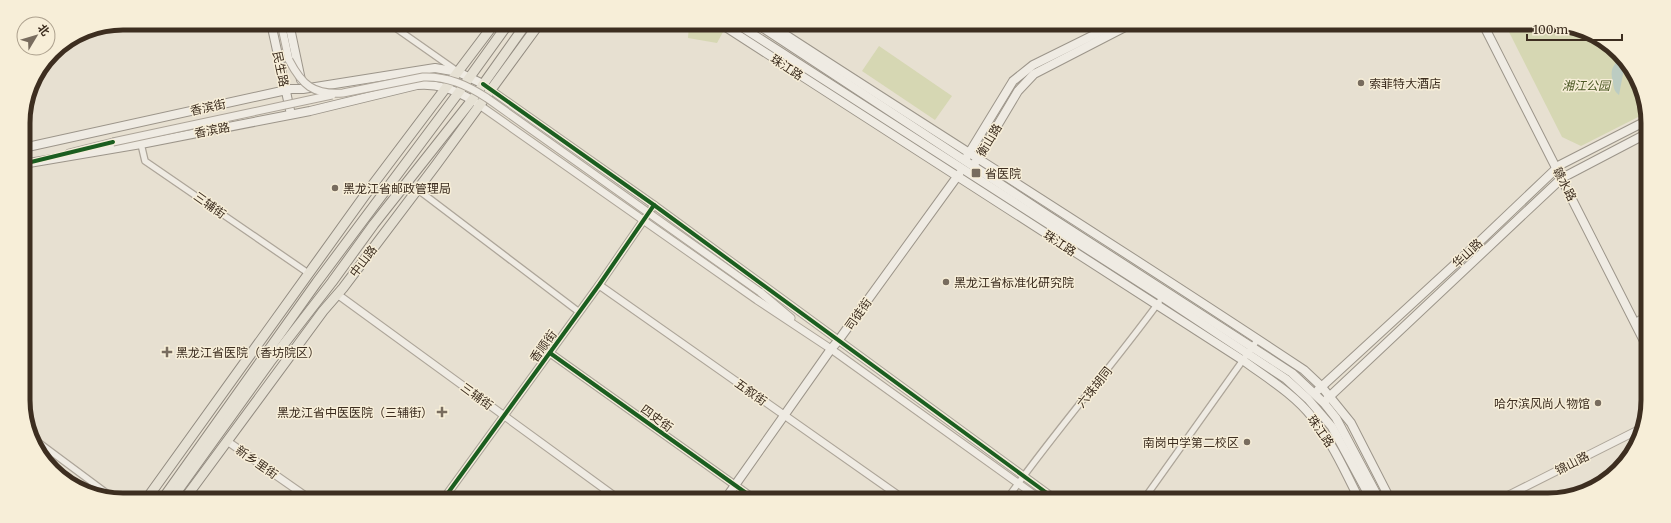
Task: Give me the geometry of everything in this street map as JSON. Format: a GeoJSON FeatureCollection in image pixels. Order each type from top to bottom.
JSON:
{"type":"FeatureCollection","features":[{"type":"Feature","properties":{"kind":"main road","name":"民生路"},"geometry":{"type":"LineString","coordinates":[[272,30],[291,114]]}},
{"type":"Feature","properties":{"kind":"main road","name":"民生路"},"geometry":{"type":"LineString","coordinates":[[290,30],[303,89]]}},
{"type":"Feature","properties":{"kind":"main road"},"geometry":{"type":"LineString","coordinates":[[151,493],[292,298],[308,273],[490,30]]}},
{"type":"Feature","properties":{"kind":"main road"},"geometry":{"type":"LineString","coordinates":[[471,77],[504,30]]}},
{"type":"Feature","properties":{"kind":"main road","name":"中山路"},"geometry":{"type":"LineString","coordinates":[[487,87],[522,30]]}},
{"type":"Feature","properties":{"kind":"main road","name":"中山路"},"geometry":{"type":"LineString","coordinates":[[189,493],[323,311],[400,213],[487,87],[534,30]]}},
{"type":"Feature","properties":{"kind":"main road","name":"珠江路"},"geometry":{"type":"LineString","coordinates":[[730,30],[1244,361],[1277,385],[1301,405],[1328,439],[1356,493]]}},
{"type":"Feature","properties":{"kind":"main road","name":"珠江路"},"geometry":{"type":"LineString","coordinates":[[746,30],[1162,297],[1292,373],[1311,396],[1342,428],[1376,493]]}},
{"type":"Feature","properties":{"kind":"main road","name":"珠江路"},"geometry":{"type":"LineString","coordinates":[[766,30],[1258,339],[1304,370],[1330,396],[1351,423],[1387,493]]}},
{"type":"Feature","properties":{"kind":"main road","name":"珠江路"},"geometry":{"type":"LineString","coordinates":[[778,30],[967,157]]}},
{"type":"Feature","properties":{"kind":"main road","name":"衡山路"},"geometry":{"type":"LineString","coordinates":[[964,171],[967,157],[1014,81],[1033,65],[1104,30]]}},
{"type":"Feature","properties":{"kind":"main road","name":"衡山路"},"geometry":{"type":"LineString","coordinates":[[964,171],[975,162],[1018,91],[1034,74],[1119,30]]}},
{"type":"Feature","properties":{"kind":"main road","name":"赣水路"},"geometry":{"type":"LineString","coordinates":[[1486,30],[1558,166]]}},
{"type":"Feature","properties":{"kind":"main road","name":"赣水路"},"geometry":{"type":"LineString","coordinates":[[1492,30],[1641,335]]}},
{"type":"Feature","properties":{"kind":"main road","name":"香滨街"},"geometry":{"type":"LineString","coordinates":[[30,146],[285,90],[303,89],[393,75],[415,70],[435,68],[458,72],[471,77],[487,87]]}},
{"type":"Feature","properties":{"kind":"main road","name":"中山路"},"geometry":{"type":"LineString","coordinates":[[167,493],[317,282],[471,77]]}},
{"type":"Feature","properties":{"kind":"main road","name":"香滨路"},"geometry":{"type":"LineString","coordinates":[[30,162],[141,144],[310,111],[424,84],[446,87],[459,92],[476,102]]}},
{"type":"Feature","properties":{"kind":"main road","name":"中山路"},"geometry":{"type":"LineString","coordinates":[[176,493],[270,362],[332,282],[374,224],[476,102]]}},
{"type":"Feature","properties":{"kind":"main road","name":"华山路"},"geometry":{"type":"LineString","coordinates":[[1301,405],[1477,244],[1558,166],[1641,124]]}},
{"type":"Feature","properties":{"kind":"main road","name":"华山路"},"geometry":{"type":"LineString","coordinates":[[1311,416],[1330,396],[1563,177],[1641,137]]}},
{"type":"Feature","properties":{"kind":"main road","name":"珠江路"},"geometry":{"type":"LineString","coordinates":[[975,162],[1251,350]]}},
{"type":"Feature","properties":{"kind":"main road","name":"司徒街"},"geometry":{"type":"LineString","coordinates":[[730,493],[831,349],[838,342],[956,176],[964,171]]}},
{"type":"Feature","properties":{"kind":"main road","name":"赣水路"},"geometry":{"type":"LineString","coordinates":[[1563,177],[1641,317]]}},
{"type":"Feature","properties":{"kind":"main road"},"geometry":{"type":"LineString","coordinates":[[368,191],[379,189],[392,181]]}},
{"type":"Feature","properties":{"kind":"main road"},"geometry":{"type":"LineString","coordinates":[[368,191],[370,211]]}},
{"type":"Feature","properties":{"kind":"main road"},"geometry":{"type":"LineString","coordinates":[[374,224],[400,213]]}},
{"type":"Feature","properties":{"kind":"main road"},"geometry":{"type":"LineString","coordinates":[[292,298],[326,270]]}},
{"type":"Feature","properties":{"kind":"main road"},"geometry":{"type":"LineString","coordinates":[[323,311],[332,282]]}},
{"type":"Feature","properties":{"kind":"main road","name":"珠江路"},"geometry":{"type":"LineString","coordinates":[[1321,406],[1368,493]]}},
{"type":"Feature","properties":{"kind":"street"},"geometry":{"type":"LineString","coordinates":[[283,30],[289,60],[299,77],[306,85],[322,92],[343,93]]}},
{"type":"Feature","properties":{"kind":"street"},"geometry":{"type":"LineString","coordinates":[[398,30],[458,72]]}},
{"type":"Feature","properties":{"kind":"street"},"geometry":{"type":"LineString","coordinates":[[30,162],[114,142],[423,77],[433,77],[459,82],[487,98],[760,292],[820,342]]}},
{"type":"Feature","properties":{"kind":"street"},"geometry":{"type":"LineString","coordinates":[[487,87],[654,205],[838,342],[1047,493]]}},
{"type":"Feature","properties":{"kind":"street"},"geometry":{"type":"LineString","coordinates":[[476,102],[831,349],[1032,493]]}},
{"type":"Feature","properties":{"kind":"street","name":"三辅街"},"geometry":{"type":"LineString","coordinates":[[141,144],[145,161],[308,273]]}},
{"type":"Feature","properties":{"kind":"street"},"geometry":{"type":"LineString","coordinates":[[417,189],[579,312]]}},
{"type":"Feature","properties":{"kind":"street","name":"香顺街"},"geometry":{"type":"LineString","coordinates":[[448,493],[599,285],[654,205]]}},
{"type":"Feature","properties":{"kind":"street","name":"五叙街"},"geometry":{"type":"LineString","coordinates":[[599,285],[895,493]]}},
{"type":"Feature","properties":{"kind":"street","name":"三辅街"},"geometry":{"type":"LineString","coordinates":[[337,294],[610,493]]}},
{"type":"Feature","properties":{"kind":"street","name":"六珠胡同"},"geometry":{"type":"LineString","coordinates":[[1011,493],[1123,350],[1162,297]]}},
{"type":"Feature","properties":{"kind":"street"},"geometry":{"type":"LineString","coordinates":[[1148,493],[1244,361],[1258,339]]}},
{"type":"Feature","properties":{"kind":"street","name":"四史街"},"geometry":{"type":"LineString","coordinates":[[550,353],[746,493]]}},
{"type":"Feature","properties":{"kind":"street","name":"锦山路"},"geometry":{"type":"LineString","coordinates":[[1513,493],[1636,431]]}},
{"type":"Feature","properties":{"kind":"street","name":"新乡里街"},"geometry":{"type":"LineString","coordinates":[[227,440],[301,493]]}},
{"type":"Feature","properties":{"kind":"street"},"geometry":{"type":"LineString","coordinates":[[41,444],[104,491]]}},
{"type":"Feature","properties":{"kind":"green space"},"geometry":{"type":"Polygon","coordinates":[[[689,30],[720,30],[723,32],[717,43],[688,38],[689,30]]]}},
{"type":"Feature","properties":{"kind":"green space","name":"湘江公园"},"geometry":{"type":"Polygon","coordinates":[[[1508,30],[1560,31],[1584,37],[1605,49],[1622,66],[1629,76],[1638,99],[1641,116],[1581,146],[1562,137],[1508,30]]]}},
{"type":"Feature","properties":{"kind":"green space"},"geometry":{"type":"Polygon","coordinates":[[[879,46],[952,96],[935,120],[862,71],[879,46]]]}},
{"type":"Feature","properties":{"kind":"shaded area"},"geometry":{"type":"Polygon","coordinates":[[[1618,61],[1624,69],[1619,95],[1614,88],[1612,78],[1614,66],[1618,61]]]}},
{"type":"Feature","properties":{"kind":"cycle path"},"geometry":{"type":"LineString","coordinates":[[483,84],[654,205],[1047,493]]}},
{"type":"Feature","properties":{"kind":"cycle path"},"geometry":{"type":"LineString","coordinates":[[30,162],[113,142]]}},
{"type":"Feature","properties":{"kind":"cycle path"},"geometry":{"type":"LineString","coordinates":[[448,493],[599,285],[654,205]]}},
{"type":"Feature","properties":{"kind":"cycle path"},"geometry":{"type":"LineString","coordinates":[[550,353],[746,493]]}},
{"type":"Feature","properties":{"kind":"place","name":"索菲特大酒店"},"geometry":{"type":"Point","coordinates":[1361,83]}},
{"type":"Feature","properties":{"kind":"place","name":"省医院"},"geometry":{"type":"Point","coordinates":[976,173]}},
{"type":"Feature","properties":{"kind":"place","name":"黑龙江省邮政管理局"},"geometry":{"type":"Point","coordinates":[335,188]}},
{"type":"Feature","properties":{"kind":"place","name":"黑龙江省标准化研究院"},"geometry":{"type":"Point","coordinates":[946,282]}},
{"type":"Feature","properties":{"kind":"place","name":"黑龙江省医院（香坊院区）"},"geometry":{"type":"Point","coordinates":[167,352]}},
{"type":"Feature","properties":{"kind":"place","name":"哈尔滨风尚人物馆"},"geometry":{"type":"Point","coordinates":[1598,403]}},
{"type":"Feature","properties":{"kind":"place","name":"黑龙江省中医医院（三辅街）"},"geometry":{"type":"Point","coordinates":[442,412]}},
{"type":"Feature","properties":{"kind":"place","name":"南岗中学第二校区"},"geometry":{"type":"Point","coordinates":[1247,442]}}]}
